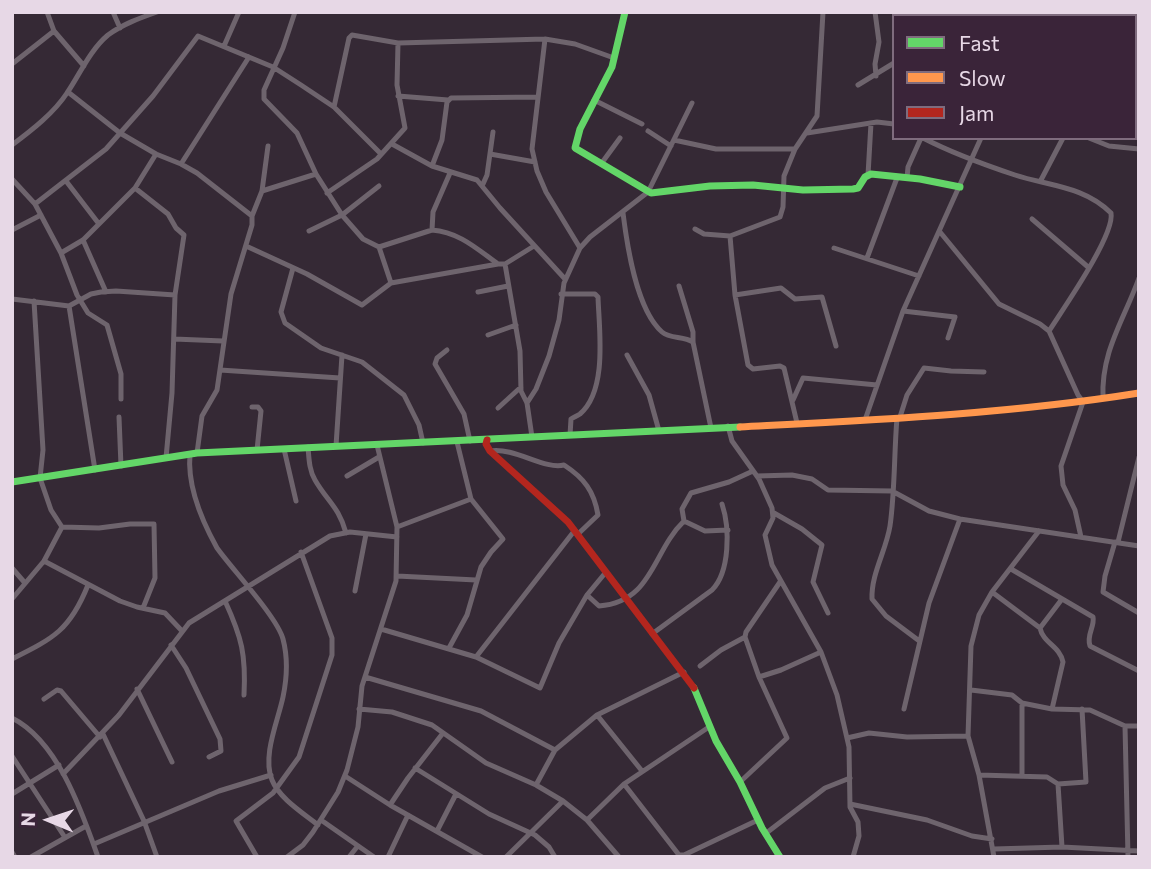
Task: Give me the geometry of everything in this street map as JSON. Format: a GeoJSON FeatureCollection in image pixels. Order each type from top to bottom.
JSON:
{"type":"FeatureCollection","features":[{"type":"Feature","properties":{"kind":"street"},"geometry":{"type":"LineString","coordinates":[[47,12],[54,31],[84,66]]}},
{"type":"Feature","properties":{"kind":"street"},"geometry":{"type":"LineString","coordinates":[[113,12],[120,28]]}},
{"type":"Feature","properties":{"kind":"street"},"geometry":{"type":"LineString","coordinates":[[12,145],[37,125],[68,92],[102,41],[120,28],[157,12]]}},
{"type":"Feature","properties":{"kind":"street"},"geometry":{"type":"LineString","coordinates":[[224,46],[239,12]]}},
{"type":"Feature","properties":{"kind":"street"},"geometry":{"type":"LineString","coordinates":[[295,12],[283,48],[264,90],[264,99],[297,133],[327,193],[363,239],[379,247],[432,230],[455,234],[502,264],[516,325],[521,387],[527,402],[532,437]]}},
{"type":"Feature","properties":{"kind":"street"},"geometry":{"type":"LineString","coordinates":[[625,12],[609,74],[594,100],[575,145],[578,151],[648,192],[710,186],[783,186],[803,190],[858,188],[867,175],[870,123]]}},
{"type":"Feature","properties":{"kind":"street"},"geometry":{"type":"LineString","coordinates":[[695,229],[704,234],[730,236],[780,218],[784,176],[795,149],[818,112],[823,12]]}},
{"type":"Feature","properties":{"kind":"street"},"geometry":{"type":"LineString","coordinates":[[876,12],[879,42],[876,76]]}},
{"type":"Feature","properties":{"kind":"street"},"geometry":{"type":"LineString","coordinates":[[12,64],[54,31]]}},
{"type":"Feature","properties":{"kind":"street"},"geometry":{"type":"LineString","coordinates":[[334,107],[349,38],[352,35],[398,43],[545,39],[575,44],[614,58]]}},
{"type":"Feature","properties":{"kind":"street"},"geometry":{"type":"LineString","coordinates":[[35,204],[106,149],[153,96],[195,38],[202,37],[273,67],[334,107],[381,154]]}},
{"type":"Feature","properties":{"kind":"street"},"geometry":{"type":"LineString","coordinates":[[545,39],[531,140],[535,162],[551,200],[580,248]]}},
{"type":"Feature","properties":{"kind":"street"},"geometry":{"type":"LineString","coordinates":[[327,193],[381,154],[406,124],[398,96],[398,43]]}},
{"type":"Feature","properties":{"kind":"street"},"geometry":{"type":"LineString","coordinates":[[181,164],[249,57]]}},
{"type":"Feature","properties":{"kind":"street"},"geometry":{"type":"LineString","coordinates":[[858,85],[892,64]]}},
{"type":"Feature","properties":{"kind":"street"},"geometry":{"type":"LineString","coordinates":[[68,92],[120,133],[197,173],[252,216]]}},
{"type":"Feature","properties":{"kind":"street"},"geometry":{"type":"LineString","coordinates":[[398,96],[448,100],[538,97]]}},
{"type":"Feature","properties":{"kind":"street"},"geometry":{"type":"LineString","coordinates":[[432,166],[442,139],[448,100]]}},
{"type":"Feature","properties":{"kind":"street"},"geometry":{"type":"LineString","coordinates":[[594,100],[642,124]]}},
{"type":"Feature","properties":{"kind":"street"},"geometry":{"type":"LineString","coordinates":[[527,402],[536,389],[555,339],[565,279],[580,248],[590,237],[648,192],[692,103]]}},
{"type":"Feature","properties":{"kind":"street"},"geometry":{"type":"LineString","coordinates":[[807,133],[870,123],[892,124]]}},
{"type":"Feature","properties":{"kind":"street"},"geometry":{"type":"LineString","coordinates":[[648,131],[672,143],[716,149],[795,149]]}},
{"type":"Feature","properties":{"kind":"street"},"geometry":{"type":"LineString","coordinates":[[483,184],[487,175],[493,132]]}},
{"type":"Feature","properties":{"kind":"street"},"geometry":{"type":"LineString","coordinates":[[601,163],[620,138]]}},
{"type":"Feature","properties":{"kind":"street"},"geometry":{"type":"LineString","coordinates":[[907,178],[908,167],[923,140]]}},
{"type":"Feature","properties":{"kind":"street"},"geometry":{"type":"LineString","coordinates":[[927,140],[1019,176],[1087,195],[1111,213],[1112,220],[1104,241],[1049,331]]}},
{"type":"Feature","properties":{"kind":"street"},"geometry":{"type":"LineString","coordinates":[[865,420],[903,311],[980,140]]}},
{"type":"Feature","properties":{"kind":"street"},"geometry":{"type":"LineString","coordinates":[[1041,180],[1062,140]]}},
{"type":"Feature","properties":{"kind":"street"},"geometry":{"type":"LineString","coordinates":[[1094,140],[1109,146],[1139,149]]}},
{"type":"Feature","properties":{"kind":"street"},"geometry":{"type":"LineString","coordinates":[[392,144],[432,166],[472,177],[483,184],[499,208],[565,279]]}},
{"type":"Feature","properties":{"kind":"street"},"geometry":{"type":"LineString","coordinates":[[268,146],[262,191],[252,216],[253,225],[231,294],[218,390],[202,416],[194,453],[192,483],[202,520],[217,548],[272,618],[282,635],[286,676],[270,752],[271,775],[277,789],[319,822],[374,857]]}},
{"type":"Feature","properties":{"kind":"street"},"geometry":{"type":"LineString","coordinates":[[61,253],[83,240],[135,188],[156,154]]}},
{"type":"Feature","properties":{"kind":"street"},"geometry":{"type":"LineString","coordinates":[[490,154],[535,162]]}},
{"type":"Feature","properties":{"kind":"street"},"geometry":{"type":"LineString","coordinates":[[432,230],[433,212],[450,173]]}},
{"type":"Feature","properties":{"kind":"street"},"geometry":{"type":"LineString","coordinates":[[262,191],[316,174]]}},
{"type":"Feature","properties":{"kind":"street"},"geometry":{"type":"LineString","coordinates":[[867,175],[907,178],[960,187]]}},
{"type":"Feature","properties":{"kind":"street"},"geometry":{"type":"LineString","coordinates":[[867,258],[897,178]]}},
{"type":"Feature","properties":{"kind":"street"},"geometry":{"type":"LineString","coordinates":[[12,179],[35,204],[88,313],[104,322],[110,332],[121,374],[121,399]]}},
{"type":"Feature","properties":{"kind":"street"},"geometry":{"type":"LineString","coordinates":[[66,181],[99,224]]}},
{"type":"Feature","properties":{"kind":"street"},"geometry":{"type":"LineString","coordinates":[[309,231],[342,215],[379,186]]}},
{"type":"Feature","properties":{"kind":"street"},"geometry":{"type":"LineString","coordinates":[[135,188],[168,214],[176,228],[184,235],[175,295],[166,458]]}},
{"type":"Feature","properties":{"kind":"street"},"geometry":{"type":"LineString","coordinates":[[623,213],[630,260],[652,318],[667,335],[693,342]]}},
{"type":"Feature","properties":{"kind":"street"},"geometry":{"type":"LineString","coordinates":[[12,230],[41,215]]}},
{"type":"Feature","properties":{"kind":"street"},"geometry":{"type":"LineString","coordinates":[[1032,219],[1088,267]]}},
{"type":"Feature","properties":{"kind":"street"},"geometry":{"type":"LineString","coordinates":[[940,232],[999,304],[1049,331],[1083,401]]}},
{"type":"Feature","properties":{"kind":"street"},"geometry":{"type":"LineString","coordinates":[[730,236],[736,296],[750,368],[757,370],[782,366],[797,422]]}},
{"type":"Feature","properties":{"kind":"street"},"geometry":{"type":"LineString","coordinates":[[83,240],[106,292]]}},
{"type":"Feature","properties":{"kind":"street"},"geometry":{"type":"LineString","coordinates":[[246,246],[362,305],[391,283],[502,264],[534,246]]}},
{"type":"Feature","properties":{"kind":"street"},"geometry":{"type":"LineString","coordinates":[[379,247],[391,283]]}},
{"type":"Feature","properties":{"kind":"street"},"geometry":{"type":"LineString","coordinates":[[834,248],[919,276]]}},
{"type":"Feature","properties":{"kind":"street"},"geometry":{"type":"LineString","coordinates":[[293,268],[282,318],[293,330],[321,348],[362,362],[404,395],[419,425],[423,443]]}},
{"type":"Feature","properties":{"kind":"street"},"geometry":{"type":"LineString","coordinates":[[1102,398],[1103,368],[1139,278]]}},
{"type":"Feature","properties":{"kind":"street"},"geometry":{"type":"LineString","coordinates":[[478,292],[508,286]]}},
{"type":"Feature","properties":{"kind":"street"},"geometry":{"type":"LineString","coordinates":[[679,286],[693,332],[711,428]]}},
{"type":"Feature","properties":{"kind":"street"},"geometry":{"type":"LineString","coordinates":[[736,296],[781,288],[792,298],[822,297],[836,346]]}},
{"type":"Feature","properties":{"kind":"street"},"geometry":{"type":"LineString","coordinates":[[12,299],[69,306],[80,299],[106,292],[175,295]]}},
{"type":"Feature","properties":{"kind":"street"},"geometry":{"type":"LineString","coordinates":[[561,295],[597,295],[600,331],[597,385],[581,413],[571,419],[570,435]]}},
{"type":"Feature","properties":{"kind":"street"},"geometry":{"type":"LineString","coordinates":[[34,300],[43,450],[40,478],[51,510],[62,527]]}},
{"type":"Feature","properties":{"kind":"street"},"geometry":{"type":"LineString","coordinates":[[69,306],[95,470]]}},
{"type":"Feature","properties":{"kind":"street"},"geometry":{"type":"LineString","coordinates":[[1129,306],[1139,309]]}},
{"type":"Feature","properties":{"kind":"street"},"geometry":{"type":"LineString","coordinates":[[903,311],[955,317],[948,338]]}},
{"type":"Feature","properties":{"kind":"street"},"geometry":{"type":"LineString","coordinates":[[488,335],[516,325]]}},
{"type":"Feature","properties":{"kind":"street"},"geometry":{"type":"LineString","coordinates":[[173,339],[223,341]]}},
{"type":"Feature","properties":{"kind":"street"},"geometry":{"type":"LineString","coordinates":[[447,350],[437,358],[435,364],[464,414],[470,441]]}},
{"type":"Feature","properties":{"kind":"street"},"geometry":{"type":"LineString","coordinates":[[336,446],[342,355]]}},
{"type":"Feature","properties":{"kind":"street"},"geometry":{"type":"LineString","coordinates":[[627,355],[649,395],[659,431]]}},
{"type":"Feature","properties":{"kind":"street"},"geometry":{"type":"LineString","coordinates":[[918,640],[887,616],[872,599],[874,578],[889,530],[898,418],[907,395],[924,368],[984,372]]}},
{"type":"Feature","properties":{"kind":"street"},"geometry":{"type":"LineString","coordinates":[[220,370],[340,378]]}},
{"type":"Feature","properties":{"kind":"street"},"geometry":{"type":"LineString","coordinates":[[793,400],[803,378],[817,377],[877,385]]}},
{"type":"Feature","properties":{"kind":"street"},"geometry":{"type":"LineString","coordinates":[[498,408],[521,387]]}},
{"type":"Feature","properties":{"kind":"street"},"geometry":{"type":"LineString","coordinates":[[12,482],[194,453],[898,418],[1083,401],[1139,393]]}},
{"type":"Feature","properties":{"kind":"street"},"geometry":{"type":"LineString","coordinates":[[1081,537],[1060,466],[1083,401]]}},
{"type":"Feature","properties":{"kind":"street"},"geometry":{"type":"LineString","coordinates":[[252,407],[258,407],[261,411],[257,450]]}},
{"type":"Feature","properties":{"kind":"street"},"geometry":{"type":"LineString","coordinates":[[118,417],[121,466]]}},
{"type":"Feature","properties":{"kind":"street"},"geometry":{"type":"LineString","coordinates":[[728,426],[732,441],[755,474],[774,513],[802,529],[822,545],[813,582],[828,613]]}},
{"type":"Feature","properties":{"kind":"street"},"geometry":{"type":"LineString","coordinates":[[487,440],[486,444],[491,451],[576,532],[652,634],[684,672],[698,693],[709,727],[765,834],[780,857]]}},
{"type":"Feature","properties":{"kind":"street"},"geometry":{"type":"LineString","coordinates":[[449,648],[467,615],[476,580],[485,559],[503,539],[471,499],[457,442]]}},
{"type":"Feature","properties":{"kind":"street"},"geometry":{"type":"LineString","coordinates":[[287,857],[303,845],[345,776],[354,751],[365,677],[397,576],[397,527],[377,445]]}},
{"type":"Feature","properties":{"kind":"street"},"geometry":{"type":"LineString","coordinates":[[308,447],[311,471],[338,510],[346,533]]}},
{"type":"Feature","properties":{"kind":"street"},"geometry":{"type":"LineString","coordinates":[[284,449],[296,501]]}},
{"type":"Feature","properties":{"kind":"street"},"geometry":{"type":"LineString","coordinates":[[476,657],[576,532],[598,514],[592,491],[586,482],[564,465],[555,467],[503,450],[491,451]]}},
{"type":"Feature","properties":{"kind":"street"},"geometry":{"type":"LineString","coordinates":[[347,476],[379,457]]}},
{"type":"Feature","properties":{"kind":"street"},"geometry":{"type":"LineString","coordinates":[[1139,457],[1117,542],[1105,576],[1103,592],[1139,613]]}},
{"type":"Feature","properties":{"kind":"street"},"geometry":{"type":"LineString","coordinates":[[684,521],[682,509],[691,493],[755,474],[792,475],[812,479],[825,489],[836,491],[892,491],[929,512],[960,519],[1139,546]]}},
{"type":"Feature","properties":{"kind":"street"},"geometry":{"type":"LineString","coordinates":[[1130,490],[1139,492]]}},
{"type":"Feature","properties":{"kind":"street"},"geometry":{"type":"LineString","coordinates":[[397,527],[471,499]]}},
{"type":"Feature","properties":{"kind":"street"},"geometry":{"type":"LineString","coordinates":[[652,634],[716,585],[727,548],[727,519],[722,504]]}},
{"type":"Feature","properties":{"kind":"street"},"geometry":{"type":"LineString","coordinates":[[774,513],[765,535],[772,565],[821,652],[837,695],[847,738],[850,804],[858,822],[859,835],[853,857]]}},
{"type":"Feature","properties":{"kind":"street"},"geometry":{"type":"LineString","coordinates":[[904,709],[918,640],[960,519]]}},
{"type":"Feature","properties":{"kind":"street"},"geometry":{"type":"LineString","coordinates":[[684,521],[705,531],[727,530]]}},
{"type":"Feature","properties":{"kind":"street"},"geometry":{"type":"LineString","coordinates":[[587,595],[598,606],[628,599],[649,576],[668,538],[684,521]]}},
{"type":"Feature","properties":{"kind":"street"},"geometry":{"type":"LineString","coordinates":[[62,527],[99,528],[154,524],[155,578],[143,608]]}},
{"type":"Feature","properties":{"kind":"street"},"geometry":{"type":"LineString","coordinates":[[12,599],[44,561],[62,527]]}},
{"type":"Feature","properties":{"kind":"street"},"geometry":{"type":"LineString","coordinates":[[994,857],[979,775],[968,736],[971,690],[969,663],[974,631],[992,592],[1039,531]]}},
{"type":"Feature","properties":{"kind":"street"},"geometry":{"type":"LineString","coordinates":[[63,774],[102,735],[182,631],[201,615],[320,541],[346,533],[397,537]]}},
{"type":"Feature","properties":{"kind":"street"},"geometry":{"type":"LineString","coordinates":[[355,591],[366,534]]}},
{"type":"Feature","properties":{"kind":"street"},"geometry":{"type":"LineString","coordinates":[[257,857],[236,821],[277,789],[291,771],[305,743],[333,645],[301,552]]}},
{"type":"Feature","properties":{"kind":"street"},"geometry":{"type":"LineString","coordinates":[[44,561],[120,600],[165,613],[182,631]]}},
{"type":"Feature","properties":{"kind":"street"},"geometry":{"type":"LineString","coordinates":[[12,568],[25,583]]}},
{"type":"Feature","properties":{"kind":"street"},"geometry":{"type":"LineString","coordinates":[[1011,569],[1093,617],[1088,637],[1092,648],[1139,671]]}},
{"type":"Feature","properties":{"kind":"street"},"geometry":{"type":"LineString","coordinates":[[381,629],[476,657],[540,688],[554,653],[587,595],[606,572]]}},
{"type":"Feature","properties":{"kind":"street"},"geometry":{"type":"LineString","coordinates":[[397,576],[476,580]]}},
{"type":"Feature","properties":{"kind":"street"},"geometry":{"type":"LineString","coordinates":[[700,666],[745,637],[762,605],[780,582]]}},
{"type":"Feature","properties":{"kind":"street"},"geometry":{"type":"LineString","coordinates":[[12,659],[54,636],[66,626],[75,614],[88,585]]}},
{"type":"Feature","properties":{"kind":"street"},"geometry":{"type":"LineString","coordinates":[[992,592],[1040,628],[1042,637],[1059,651],[1063,662],[1052,709]]}},
{"type":"Feature","properties":{"kind":"street"},"geometry":{"type":"LineString","coordinates":[[1040,628],[1062,599]]}},
{"type":"Feature","properties":{"kind":"street"},"geometry":{"type":"LineString","coordinates":[[225,601],[242,643],[245,662],[244,695]]}},
{"type":"Feature","properties":{"kind":"street"},"geometry":{"type":"LineString","coordinates":[[740,782],[787,738],[759,677],[745,637]]}},
{"type":"Feature","properties":{"kind":"street"},"geometry":{"type":"LineString","coordinates":[[171,645],[186,668],[220,739],[221,751],[209,757]]}},
{"type":"Feature","properties":{"kind":"street"},"geometry":{"type":"LineString","coordinates":[[759,677],[821,652]]}},
{"type":"Feature","properties":{"kind":"street"},"geometry":{"type":"LineString","coordinates":[[536,785],[555,750],[597,715],[684,672]]}},
{"type":"Feature","properties":{"kind":"street"},"geometry":{"type":"LineString","coordinates":[[365,677],[481,711],[555,750]]}},
{"type":"Feature","properties":{"kind":"street"},"geometry":{"type":"LineString","coordinates":[[44,699],[57,690],[61,691],[102,735],[144,821],[157,857]]}},
{"type":"Feature","properties":{"kind":"street"},"geometry":{"type":"LineString","coordinates":[[137,690],[172,762]]}},
{"type":"Feature","properties":{"kind":"street"},"geometry":{"type":"LineString","coordinates":[[971,690],[1012,695],[1022,703],[1052,709],[1082,709],[1100,713],[1125,726],[1139,726]]}},
{"type":"Feature","properties":{"kind":"street"},"geometry":{"type":"LineString","coordinates":[[1022,703],[1022,776]]}},
{"type":"Feature","properties":{"kind":"street"},"geometry":{"type":"LineString","coordinates":[[359,709],[408,716],[432,725],[486,763],[536,785],[563,801],[587,820],[619,857]]}},
{"type":"Feature","properties":{"kind":"street"},"geometry":{"type":"LineString","coordinates":[[979,775],[1048,777],[1058,784],[1087,780],[1082,709]]}},
{"type":"Feature","properties":{"kind":"street"},"geometry":{"type":"LineString","coordinates":[[597,715],[642,771]]}},
{"type":"Feature","properties":{"kind":"street"},"geometry":{"type":"LineString","coordinates":[[12,718],[37,738],[59,765],[98,857]]}},
{"type":"Feature","properties":{"kind":"street"},"geometry":{"type":"LineString","coordinates":[[1125,726],[1128,854]]}},
{"type":"Feature","properties":{"kind":"street"},"geometry":{"type":"LineString","coordinates":[[587,820],[624,784],[709,727]]}},
{"type":"Feature","properties":{"kind":"street"},"geometry":{"type":"LineString","coordinates":[[390,806],[443,733]]}},
{"type":"Feature","properties":{"kind":"street"},"geometry":{"type":"LineString","coordinates":[[847,738],[869,733],[907,737],[968,736]]}},
{"type":"Feature","properties":{"kind":"street"},"geometry":{"type":"LineString","coordinates":[[12,756],[64,836]]}},
{"type":"Feature","properties":{"kind":"street"},"geometry":{"type":"LineString","coordinates":[[12,794],[59,765]]}},
{"type":"Feature","properties":{"kind":"street"},"geometry":{"type":"LineString","coordinates":[[415,768],[489,814],[532,833],[543,840],[555,857]]}},
{"type":"Feature","properties":{"kind":"street"},"geometry":{"type":"LineString","coordinates":[[94,844],[219,791],[271,775]]}},
{"type":"Feature","properties":{"kind":"street"},"geometry":{"type":"LineString","coordinates":[[345,776],[390,806],[482,857]]}},
{"type":"Feature","properties":{"kind":"street"},"geometry":{"type":"LineString","coordinates":[[765,834],[825,788],[850,778]]}},
{"type":"Feature","properties":{"kind":"street"},"geometry":{"type":"LineString","coordinates":[[624,784],[679,855],[758,820]]}},
{"type":"Feature","properties":{"kind":"street"},"geometry":{"type":"LineString","coordinates":[[1058,784],[1062,847]]}},
{"type":"Feature","properties":{"kind":"street"},"geometry":{"type":"LineString","coordinates":[[437,831],[456,794]]}},
{"type":"Feature","properties":{"kind":"street"},"geometry":{"type":"LineString","coordinates":[[506,857],[563,801]]}},
{"type":"Feature","properties":{"kind":"street"},"geometry":{"type":"LineString","coordinates":[[850,804],[927,820],[972,836],[992,839]]}},
{"type":"Feature","properties":{"kind":"street"},"geometry":{"type":"LineString","coordinates":[[388,857],[408,816]]}},
{"type":"Feature","properties":{"kind":"street"},"geometry":{"type":"LineString","coordinates":[[31,857],[86,826]]}},
{"type":"Feature","properties":{"kind":"street"},"geometry":{"type":"LineString","coordinates":[[349,857],[357,846]]}},
{"type":"Feature","properties":{"kind":"street"},"geometry":{"type":"LineString","coordinates":[[994,849],[1062,847],[1128,854],[1139,850]]}},
{"type":"Feature","properties":{"kind":"street"},"geometry":{"type":"LineString","coordinates":[[12,852],[15,857]]}},
{"type":"Feature","properties":{"kind":"traffic: fast"},"geometry":{"type":"LineString","coordinates":[[625,12],[612,67],[580,129],[575,148],[651,193],[710,186],[753,185],[803,190],[853,189],[858,188],[865,177],[871,174],[920,179],[960,187]]}},
{"type":"Feature","properties":{"kind":"traffic: fast"},"geometry":{"type":"LineString","coordinates":[[12,482],[197,453],[740,427]]}},
{"type":"Feature","properties":{"kind":"traffic: fast"},"geometry":{"type":"LineString","coordinates":[[694,688],[716,741],[780,857]]}},
{"type":"Feature","properties":{"kind":"traffic: slow"},"geometry":{"type":"LineString","coordinates":[[740,427],[990,411],[1139,393]]}},
{"type":"Feature","properties":{"kind":"traffic: jam"},"geometry":{"type":"LineString","coordinates":[[487,440],[490,451],[568,522],[694,688]]}}]}
